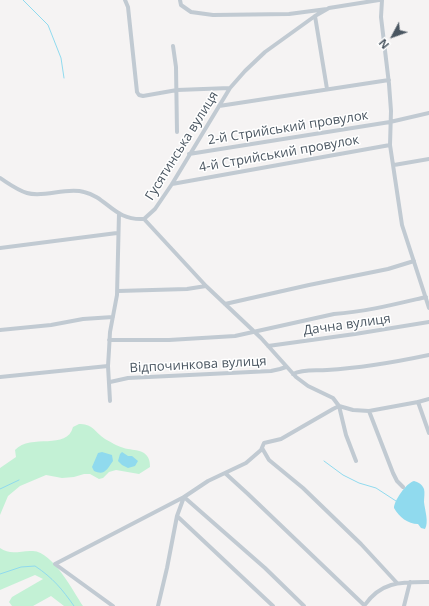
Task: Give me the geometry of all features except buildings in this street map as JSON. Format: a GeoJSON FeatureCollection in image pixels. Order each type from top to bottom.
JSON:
{"type":"FeatureCollection","features":[{"type":"Feature","properties":{"kind":"street","name":"Гусятинська вулиця"},"geometry":{"type":"LineString","coordinates":[[125,0],[128,7],[137,92],[139,95],[143,96],[177,90],[230,88]]}},
{"type":"Feature","properties":{"kind":"street"},"geometry":{"type":"LineString","coordinates":[[180,0],[181,5],[191,12],[213,15],[288,14],[379,0]]}},
{"type":"Feature","properties":{"kind":"street"},"geometry":{"type":"LineString","coordinates":[[382,0],[381,17],[389,80],[390,145],[402,225],[429,308]]}},
{"type":"Feature","properties":{"kind":"street"},"geometry":{"type":"LineString","coordinates":[[230,88],[265,52],[315,16],[329,8]]}},
{"type":"Feature","properties":{"kind":"street"},"geometry":{"type":"LineString","coordinates":[[315,16],[327,89]]}},
{"type":"Feature","properties":{"kind":"street"},"geometry":{"type":"LineString","coordinates":[[173,46],[176,67],[177,132]]}},
{"type":"Feature","properties":{"kind":"street"},"geometry":{"type":"LineString","coordinates":[[219,106],[389,80]]}},
{"type":"Feature","properties":{"kind":"street","name":"Гусятинська вулиця"},"geometry":{"type":"LineString","coordinates":[[0,178],[28,193],[49,193],[69,190],[87,192],[119,214],[129,218],[144,219],[155,209],[172,184],[230,88]]}},
{"type":"Feature","properties":{"kind":"street","name":"2-й Стрийський провулок"},"geometry":{"type":"LineString","coordinates":[[189,154],[390,122],[429,113]]}},
{"type":"Feature","properties":{"kind":"street","name":"4-й Стрийський провулок"},"geometry":{"type":"LineString","coordinates":[[172,184],[390,145]]}},
{"type":"Feature","properties":{"kind":"street"},"geometry":{"type":"LineString","coordinates":[[394,165],[429,159]]}},
{"type":"Feature","properties":{"kind":"street"},"geometry":{"type":"LineString","coordinates":[[110,401],[108,366],[109,340],[118,291],[117,233],[119,214]]}},
{"type":"Feature","properties":{"kind":"street"},"geometry":{"type":"LineString","coordinates":[[144,219],[206,286],[268,346],[293,374],[308,386],[335,400],[339,406],[346,435],[356,461]]}},
{"type":"Feature","properties":{"kind":"street"},"geometry":{"type":"LineString","coordinates":[[0,248],[117,233]]}},
{"type":"Feature","properties":{"kind":"street"},"geometry":{"type":"LineString","coordinates":[[225,304],[388,269],[414,261]]}},
{"type":"Feature","properties":{"kind":"street"},"geometry":{"type":"LineString","coordinates":[[118,291],[206,286]]}},
{"type":"Feature","properties":{"kind":"street"},"geometry":{"type":"LineString","coordinates":[[109,340],[131,341],[235,336],[334,314],[391,306],[426,297]]}},
{"type":"Feature","properties":{"kind":"street"},"geometry":{"type":"LineString","coordinates":[[0,330],[50,325],[83,319],[114,317]]}},
{"type":"Feature","properties":{"kind":"street","name":"Дачна вулиця"},"geometry":{"type":"LineString","coordinates":[[268,346],[429,322]]}},
{"type":"Feature","properties":{"kind":"street"},"geometry":{"type":"LineString","coordinates":[[293,374],[429,355]]}},
{"type":"Feature","properties":{"kind":"street"},"geometry":{"type":"LineString","coordinates":[[0,377],[108,366]]}},
{"type":"Feature","properties":{"kind":"street","name":"Відпочинкова вулиця"},"geometry":{"type":"LineString","coordinates":[[110,382],[128,378],[271,371],[280,370],[286,367]]}},
{"type":"Feature","properties":{"kind":"street"},"geometry":{"type":"LineString","coordinates":[[113,606],[55,564],[184,497],[208,481],[246,463],[262,448],[264,443],[280,439],[324,413],[339,406],[353,410],[369,410],[418,402],[429,398]]}},
{"type":"Feature","properties":{"kind":"street"},"geometry":{"type":"LineString","coordinates":[[418,402],[429,433]]}},
{"type":"Feature","properties":{"kind":"street"},"geometry":{"type":"LineString","coordinates":[[369,410],[393,473],[397,481],[403,487]]}},
{"type":"Feature","properties":{"kind":"street"},"geometry":{"type":"LineString","coordinates":[[262,448],[269,460],[302,488],[361,544],[397,583]]}},
{"type":"Feature","properties":{"kind":"street"},"geometry":{"type":"LineString","coordinates":[[225,473],[364,606],[369,598],[388,585],[410,582],[429,582]]}},
{"type":"Feature","properties":{"kind":"street"},"geometry":{"type":"LineString","coordinates":[[158,606],[167,568],[176,516],[184,497]]}},
{"type":"Feature","properties":{"kind":"street"},"geometry":{"type":"LineString","coordinates":[[184,497],[265,568],[304,606]]}},
{"type":"Feature","properties":{"kind":"street"},"geometry":{"type":"LineString","coordinates":[[176,516],[273,606]]}},
{"type":"Feature","properties":{"kind":"street"},"geometry":{"type":"LineString","coordinates":[[404,606],[410,582]]}},
{"type":"Feature","properties":{"kind":"green space"},"geometry":{"type":"Polygon","coordinates":[[[79,424],[90,426],[105,439],[116,445],[144,453],[149,459],[150,467],[139,474],[116,470],[109,472],[103,478],[99,479],[90,474],[62,478],[46,475],[20,486],[8,496],[0,515],[0,468],[16,457],[15,450],[22,445],[30,443],[64,438],[69,434],[73,427],[79,424]]]}},
{"type":"Feature","properties":{"kind":"green space"},"geometry":{"type":"Polygon","coordinates":[[[0,548],[8,552],[33,551],[48,558],[62,573],[83,606],[64,606],[51,596],[33,606],[12,606],[9,602],[12,597],[43,579],[35,575],[0,590],[0,548]]]}},
{"type":"Feature","properties":{"kind":"water"},"geometry":{"type":"Polygon","coordinates":[[[102,452],[112,455],[113,461],[105,471],[101,473],[94,471],[92,467],[98,453],[102,452]]]}},
{"type":"Feature","properties":{"kind":"water"},"geometry":{"type":"Polygon","coordinates":[[[122,452],[128,456],[132,456],[138,461],[135,466],[128,468],[118,461],[122,452]]]}},
{"type":"Feature","properties":{"kind":"water"},"geometry":{"type":"Polygon","coordinates":[[[414,481],[420,484],[424,489],[424,502],[427,520],[425,529],[421,528],[418,524],[411,523],[404,519],[394,508],[401,493],[411,482],[414,481]]]}},
{"type":"Feature","properties":{"kind":"waterway"},"geometry":{"type":"LineString","coordinates":[[23,0],[48,25],[61,58],[64,78]]}},
{"type":"Feature","properties":{"kind":"waterway"},"geometry":{"type":"LineString","coordinates":[[324,461],[343,475],[359,483],[376,488],[396,501]]}},
{"type":"Feature","properties":{"kind":"waterway"},"geometry":{"type":"LineString","coordinates":[[0,489],[19,480]]}},
{"type":"Feature","properties":{"kind":"waterway"},"geometry":{"type":"LineString","coordinates":[[0,574],[21,567],[35,566],[57,584],[74,606]]}}]}
